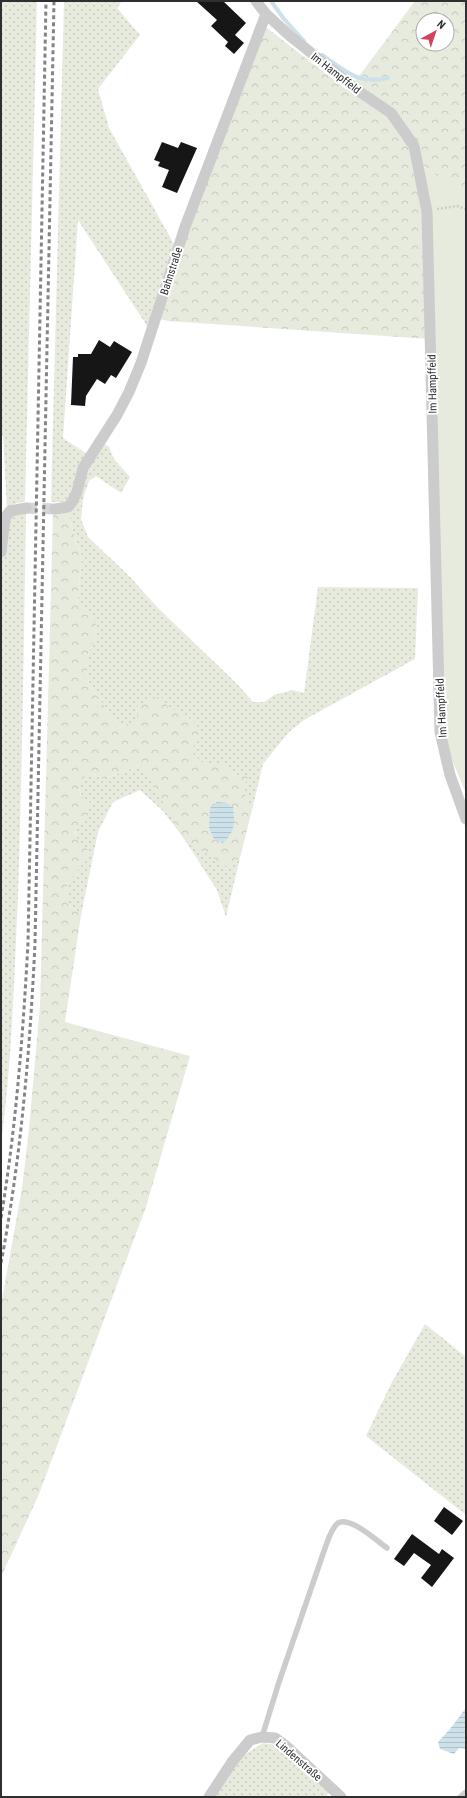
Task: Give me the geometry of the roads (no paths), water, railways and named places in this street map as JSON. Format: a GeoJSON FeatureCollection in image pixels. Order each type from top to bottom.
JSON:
{"type":"FeatureCollection","features":[{"type":"Feature","properties":{"kind":"street","name":"Im Hampffeld"},"geometry":{"type":"LineString","coordinates":[[256,1],[266,14],[290,36],[360,92],[391,113],[414,146],[427,212],[440,732],[450,775],[466,819]]}},
{"type":"Feature","properties":{"kind":"street","name":"Bahnstraße"},"geometry":{"type":"LineString","coordinates":[[55,509],[68,507],[72,502],[77,492],[83,468],[117,415],[129,392],[141,363],[185,227],[266,14]]}},
{"type":"Feature","properties":{"kind":"street"},"geometry":{"type":"LineString","coordinates":[[1,552],[5,518],[10,511],[26,508]]}},
{"type":"Feature","properties":{"kind":"street","name":"Lindenstraße"},"geometry":{"type":"LineString","coordinates":[[209,1797],[232,1762],[250,1740],[262,1737],[274,1738],[286,1746],[341,1797]]}},
{"type":"Feature","properties":{"kind":"lane"},"geometry":{"type":"LineString","coordinates":[[262,1737],[278,1682],[324,1551],[333,1530],[338,1523],[346,1521],[353,1524],[387,1548]]}},
{"type":"Feature","properties":{"kind":"lane"},"geometry":{"type":"LineString","coordinates":[[460,1797],[466,1792]]}},
{"type":"Feature","properties":{"kind":"water"},"geometry":{"type":"Polygon","coordinates":[[[217,802],[227,803],[233,807],[234,818],[232,831],[223,843],[214,839],[209,828],[210,808],[217,802]]]}},
{"type":"Feature","properties":{"kind":"water"},"geometry":{"type":"Polygon","coordinates":[[[466,1708],[466,1749],[459,1748],[454,1754],[440,1749],[438,1742],[466,1708]]]}},
{"type":"Feature","properties":{"kind":"waterway"},"geometry":{"type":"LineString","coordinates":[[271,1],[284,19],[304,41]]}},
{"type":"Feature","properties":{"kind":"waterway"},"geometry":{"type":"LineString","coordinates":[[322,55],[345,71],[360,78],[368,80],[388,78]]}},
{"type":"Feature","properties":{"kind":"tunnel"},"geometry":{"type":"LineString","coordinates":[[26,508],[55,509]]}},
{"type":"Feature","properties":{"kind":"railway"},"geometry":{"type":"LineString","coordinates":[[1,1218],[11,1150],[18,1081],[28,943],[46,1]]}},
{"type":"Feature","properties":{"kind":"railway"},"geometry":{"type":"LineString","coordinates":[[1,1263],[14,1183],[24,1103],[35,943],[54,1]]}}]}
